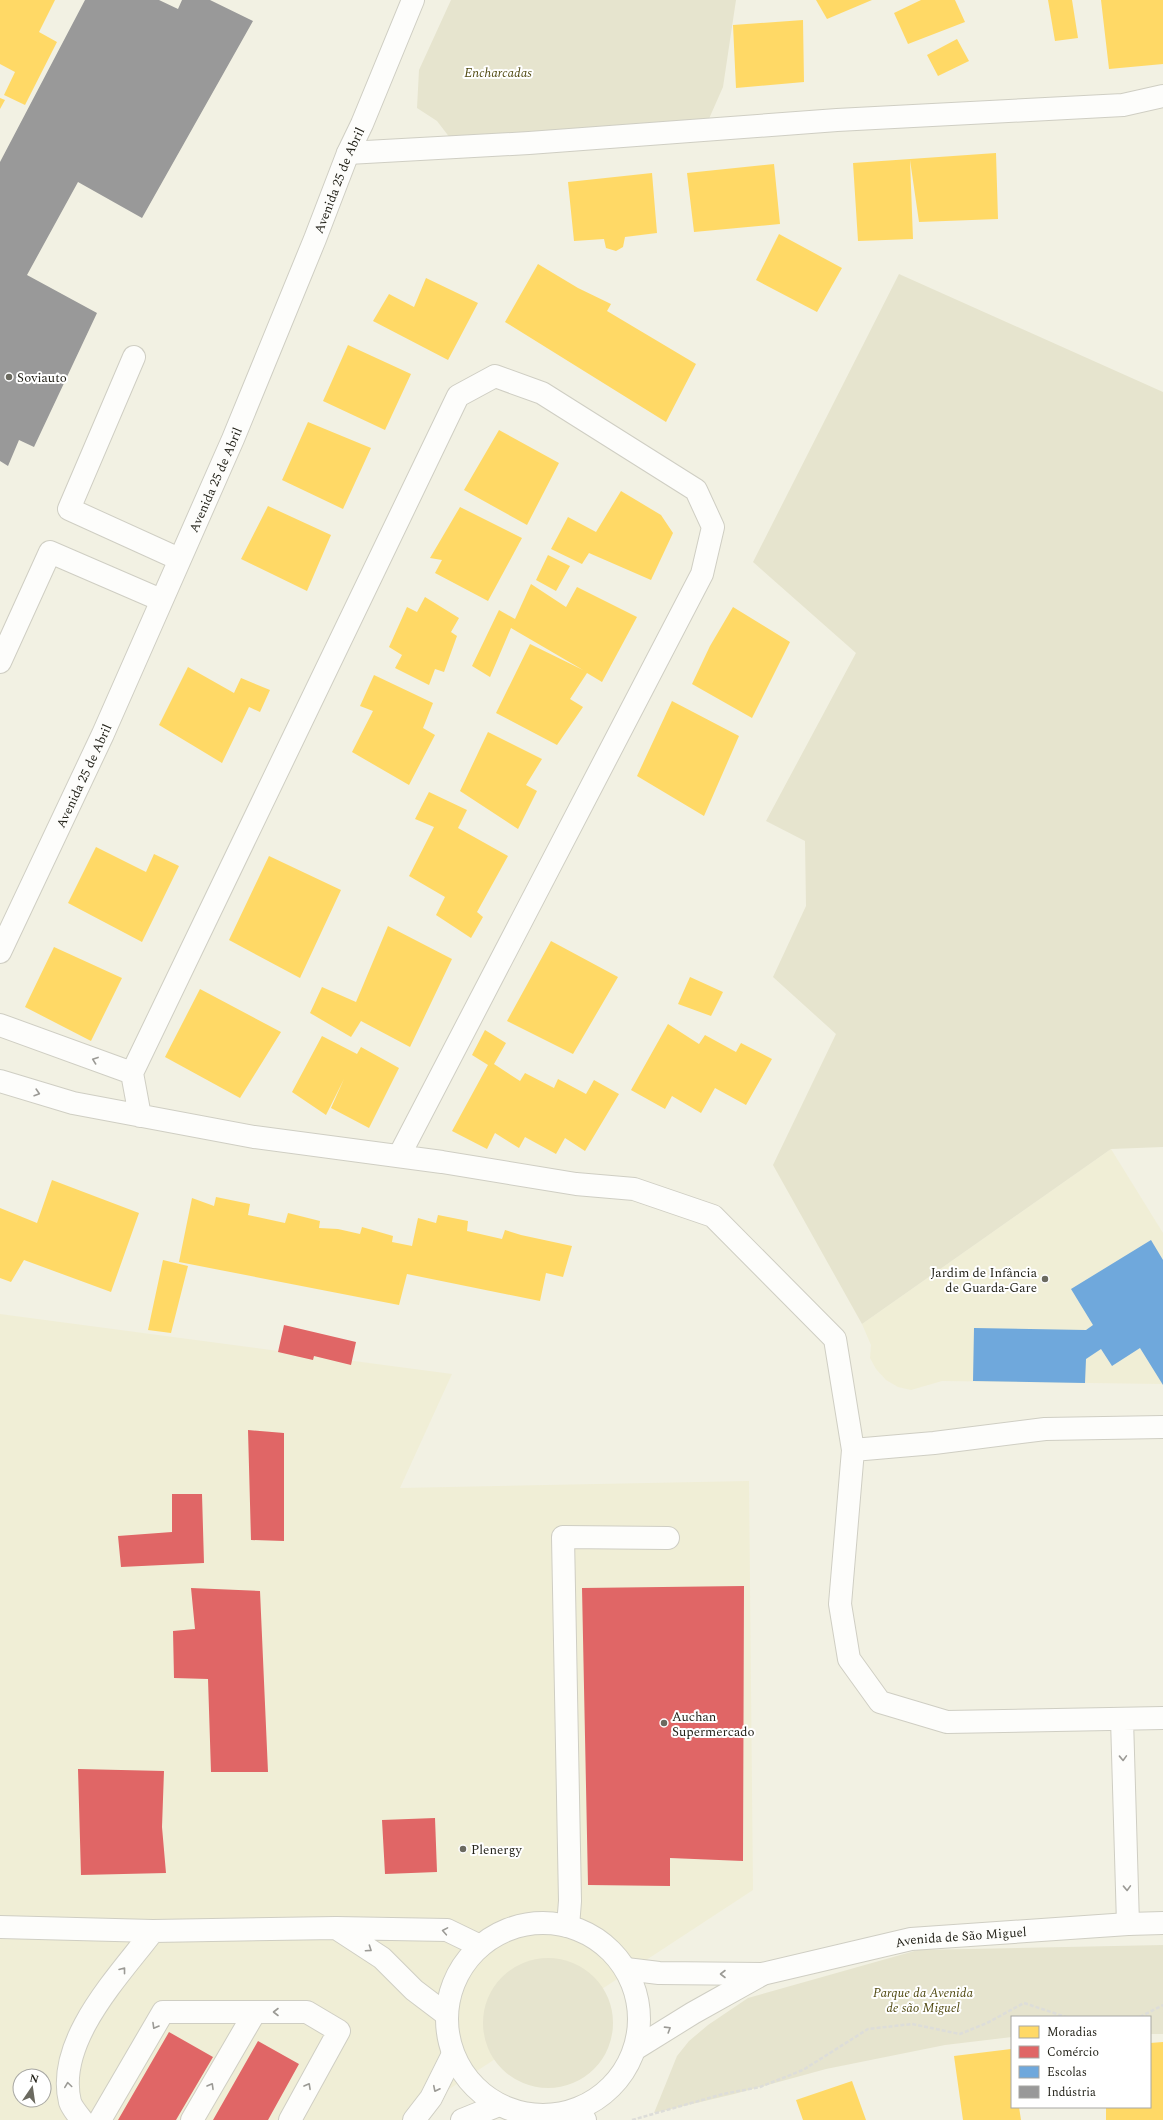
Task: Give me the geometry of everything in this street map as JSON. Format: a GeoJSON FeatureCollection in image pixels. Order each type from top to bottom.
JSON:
{"type":"FeatureCollection","features":[{"type":"Feature","properties":{"kind":"main road","name":"Avenida 25 de Abril"},"geometry":{"type":"LineString","coordinates":[[0,952],[103,734],[233,439],[315,239],[348,153],[362,124],[413,0]]}},
{"type":"Feature","properties":{"kind":"main road"},"geometry":{"type":"LineString","coordinates":[[348,153],[529,143],[837,120],[1123,105],[1163,96]]}},
{"type":"Feature","properties":{"kind":"main road"},"geometry":{"type":"LineString","coordinates":[[134,357],[70,509],[179,559]]}},
{"type":"Feature","properties":{"kind":"main road"},"geometry":{"type":"LineString","coordinates":[[140,1116],[132,1073],[458,396],[495,376],[542,393],[696,490],[713,527],[702,574],[399,1156]]}},
{"type":"Feature","properties":{"kind":"main road"},"geometry":{"type":"LineString","coordinates":[[0,662],[50,552],[161,600]]}},
{"type":"Feature","properties":{"kind":"main road"},"geometry":{"type":"LineString","coordinates":[[0,1025],[132,1073]]}},
{"type":"Feature","properties":{"kind":"main road"},"geometry":{"type":"LineString","coordinates":[[0,1082],[73,1104],[254,1137],[399,1156],[576,1184],[634,1189],[713,1216],[835,1339],[853,1450],[840,1604],[849,1659],[880,1702],[947,1722],[1122,1720],[1163,1718]]}},
{"type":"Feature","properties":{"kind":"main road"},"geometry":{"type":"LineString","coordinates":[[853,1450],[934,1443],[1045,1429],[1163,1427]]}},
{"type":"Feature","properties":{"kind":"main road"},"geometry":{"type":"LineString","coordinates":[[568,1926],[570,1901],[563,1537],[668,1538]]}},
{"type":"Feature","properties":{"kind":"main road"},"geometry":{"type":"LineString","coordinates":[[1122,1720],[1128,1924]]}},
{"type":"Feature","properties":{"kind":"main road"},"geometry":{"type":"LineString","coordinates":[[537,1923],[568,1926],[591,1936],[610,1950],[626,1969],[636,1994],[640,2022],[635,2050],[623,2075],[582,2115],[552,2116],[525,2114],[499,2105],[480,2092],[464,2074],[453,2054],[447,2035],[447,2015],[451,1989],[462,1966],[480,1946],[507,1930],[537,1923]]}},
{"type":"Feature","properties":{"kind":"main road","name":"Avenida de São Miguel"},"geometry":{"type":"LineString","coordinates":[[626,1969],[659,1973],[762,1974],[911,1939],[1128,1924],[1163,1923]]}},
{"type":"Feature","properties":{"kind":"main road"},"geometry":{"type":"LineString","coordinates":[[0,1927],[153,1931],[336,1928],[447,1930],[480,1946]]}},
{"type":"Feature","properties":{"kind":"main road"},"geometry":{"type":"LineString","coordinates":[[336,1928],[382,1958],[414,1990],[447,2015]]}},
{"type":"Feature","properties":{"kind":"main road"},"geometry":{"type":"LineString","coordinates":[[82,2120],[70,2104],[67,2077],[73,2049],[96,2005],[153,1931]]}},
{"type":"Feature","properties":{"kind":"main road","name":"Avenida de São Miguel"},"geometry":{"type":"LineString","coordinates":[[635,2050],[762,1974]]}},
{"type":"Feature","properties":{"kind":"main road"},"geometry":{"type":"LineString","coordinates":[[100,2120],[163,2012],[307,2012],[339,2031],[290,2120]]}},
{"type":"Feature","properties":{"kind":"main road"},"geometry":{"type":"LineString","coordinates":[[192,2120],[254,2012]]}},
{"type":"Feature","properties":{"kind":"main road"},"geometry":{"type":"LineString","coordinates":[[414,2120],[431,2098],[453,2054]]}},
{"type":"Feature","properties":{"kind":"main road"},"geometry":{"type":"LineString","coordinates":[[462,2120],[499,2105]]}},
{"type":"Feature","properties":{"kind":"path"},"geometry":{"type":"LineString","coordinates":[[632,2120],[723,2094],[760,2087],[803,2070],[868,2030],[912,2024],[960,2034],[987,2023],[1024,2003],[1063,2016]]}},
{"type":"Feature","properties":{"kind":"path"},"geometry":{"type":"LineString","coordinates":[[1142,2016],[1163,2005]]}},
{"type":"Feature","properties":{"kind":"shaded area","name":"Jardim de Infância de Guarda-Gare"},"geometry":{"type":"Polygon","coordinates":[[[1111,1149],[1163,1233],[1163,1384],[942,1381],[911,1390],[898,1387],[886,1380],[876,1369],[870,1358],[871,1345],[862,1324],[1111,1149]]]}},
{"type":"Feature","properties":{"kind":"shaded area"},"geometry":{"type":"Polygon","coordinates":[[[0,1314],[452,1374],[400,1488],[749,1481],[753,1890],[402,2120],[0,2120],[0,1314]]]}},
{"type":"Feature","properties":{"kind":"green space","name":"Encharcadas"},"geometry":{"type":"Polygon","coordinates":[[[451,0],[736,0],[723,87],[704,130],[457,147],[437,121],[417,108],[419,70],[451,0]]]}},
{"type":"Feature","properties":{"kind":"green space"},"geometry":{"type":"Polygon","coordinates":[[[899,274],[1163,392],[1163,1147],[1111,1149],[862,1324],[773,1165],[836,1034],[773,977],[806,906],[805,841],[766,821],[856,653],[753,562],[899,274]]]}},
{"type":"Feature","properties":{"kind":"green space","name":"Parque da Avenida de são Miguel"},"geometry":{"type":"Polygon","coordinates":[[[1163,1945],[1163,2034],[1151,2034],[1151,2016],[1011,2016],[1011,2037],[945,2045],[826,2069],[734,2094],[654,2113],[677,2056],[689,2041],[708,2025],[748,1998],[918,1950],[1163,1945]]]}},
{"type":"Feature","properties":{"kind":"green space"},"geometry":{"type":"Polygon","coordinates":[[[548,1958],[573,1963],[594,1977],[608,1998],[613,2023],[608,2048],[594,2069],[573,2083],[548,2088],[523,2083],[502,2069],[488,2048],[483,2023],[488,1998],[502,1977],[523,1963],[548,1958]]]}},
{"type":"Feature","properties":{"kind":"building: Moradias"},"geometry":{"type":"Polygon","coordinates":[[[0,0],[55,0],[39,32],[57,42],[25,105],[4,95],[15,72],[0,64],[0,0]]]}},
{"type":"Feature","properties":{"kind":"building: Moradias"},"geometry":{"type":"Polygon","coordinates":[[[816,0],[872,0],[827,19],[816,0]]]}},
{"type":"Feature","properties":{"kind":"building: Moradias"},"geometry":{"type":"Polygon","coordinates":[[[921,0],[955,0],[965,22],[908,44],[894,13],[921,0]]]}},
{"type":"Feature","properties":{"kind":"building: Moradias"},"geometry":{"type":"Polygon","coordinates":[[[1048,0],[1072,0],[1078,38],[1055,41],[1048,0]]]}},
{"type":"Feature","properties":{"kind":"building: Moradias"},"geometry":{"type":"Polygon","coordinates":[[[1101,0],[1163,0],[1163,64],[1109,69],[1101,0]]]}},
{"type":"Feature","properties":{"kind":"building: Moradias"},"geometry":{"type":"Polygon","coordinates":[[[803,20],[804,82],[736,88],[733,25],[803,20]]]}},
{"type":"Feature","properties":{"kind":"building: Moradias"},"geometry":{"type":"Polygon","coordinates":[[[957,39],[969,61],[938,76],[927,55],[957,39]]]}},
{"type":"Feature","properties":{"kind":"building: Moradias"},"geometry":{"type":"Polygon","coordinates":[[[0,98],[5,100],[0,109],[0,98]]]}},
{"type":"Feature","properties":{"kind":"building: Moradias"},"geometry":{"type":"Polygon","coordinates":[[[996,153],[998,219],[919,222],[910,160],[913,239],[858,241],[853,163],[996,153]]]}},
{"type":"Feature","properties":{"kind":"building: Moradias"},"geometry":{"type":"Polygon","coordinates":[[[774,164],[780,224],[694,232],[687,173],[774,164]]]}},
{"type":"Feature","properties":{"kind":"building: Moradias"},"geometry":{"type":"Polygon","coordinates":[[[652,173],[657,233],[625,237],[623,247],[616,251],[606,248],[604,239],[574,241],[568,182],[652,173]]]}},
{"type":"Feature","properties":{"kind":"building: Moradias"},"geometry":{"type":"Polygon","coordinates":[[[779,234],[842,268],[817,312],[756,280],[779,234]]]}},
{"type":"Feature","properties":{"kind":"building: Moradias"},"geometry":{"type":"Polygon","coordinates":[[[538,264],[578,288],[611,304],[607,311],[696,364],[666,422],[505,322],[538,264]]]}},
{"type":"Feature","properties":{"kind":"building: Moradias"},"geometry":{"type":"Polygon","coordinates":[[[426,278],[478,303],[448,360],[373,321],[389,294],[414,307],[426,278]]]}},
{"type":"Feature","properties":{"kind":"building: Moradias"},"geometry":{"type":"Polygon","coordinates":[[[348,345],[411,374],[385,430],[323,401],[348,345]]]}},
{"type":"Feature","properties":{"kind":"building: Moradias"},"geometry":{"type":"Polygon","coordinates":[[[308,422],[371,448],[343,509],[282,480],[308,422]]]}},
{"type":"Feature","properties":{"kind":"building: Moradias"},"geometry":{"type":"Polygon","coordinates":[[[499,430],[559,463],[527,525],[464,490],[499,430]]]}},
{"type":"Feature","properties":{"kind":"building: Moradias"},"geometry":{"type":"Polygon","coordinates":[[[621,491],[661,515],[673,533],[651,580],[589,553],[582,564],[551,549],[568,517],[596,532],[621,491]]]}},
{"type":"Feature","properties":{"kind":"building: Moradias"},"geometry":{"type":"Polygon","coordinates":[[[268,506],[331,535],[307,591],[241,559],[268,506]]]}},
{"type":"Feature","properties":{"kind":"building: Moradias"},"geometry":{"type":"Polygon","coordinates":[[[460,507],[522,538],[488,601],[435,573],[442,560],[430,558],[460,507]]]}},
{"type":"Feature","properties":{"kind":"building: Moradias"},"geometry":{"type":"Polygon","coordinates":[[[548,555],[570,566],[556,591],[536,580],[548,555]]]}},
{"type":"Feature","properties":{"kind":"building: Moradias"},"geometry":{"type":"Polygon","coordinates":[[[531,584],[566,607],[577,587],[637,617],[602,682],[587,673],[570,699],[583,707],[557,745],[496,713],[530,644],[583,670],[511,628],[490,677],[472,666],[499,610],[515,619],[531,584]]]}},
{"type":"Feature","properties":{"kind":"building: Moradias"},"geometry":{"type":"Polygon","coordinates":[[[425,597],[459,618],[451,632],[457,636],[444,672],[435,669],[429,685],[395,668],[402,655],[389,647],[407,607],[417,612],[425,597]]]}},
{"type":"Feature","properties":{"kind":"building: Moradias"},"geometry":{"type":"Polygon","coordinates":[[[733,607],[790,642],[752,718],[692,684],[710,646],[733,607]]]}},
{"type":"Feature","properties":{"kind":"building: Moradias"},"geometry":{"type":"Polygon","coordinates":[[[188,667],[234,693],[241,678],[270,690],[260,712],[249,707],[222,763],[159,725],[188,667]]]}},
{"type":"Feature","properties":{"kind":"building: Moradias"},"geometry":{"type":"Polygon","coordinates":[[[374,675],[433,703],[423,728],[435,735],[409,785],[352,752],[373,711],[360,706],[374,675]]]}},
{"type":"Feature","properties":{"kind":"building: Moradias"},"geometry":{"type":"Polygon","coordinates":[[[672,701],[739,736],[704,816],[637,776],[672,701]]]}},
{"type":"Feature","properties":{"kind":"building: Moradias"},"geometry":{"type":"Polygon","coordinates":[[[488,732],[542,759],[526,785],[537,791],[518,829],[460,791],[488,732]]]}},
{"type":"Feature","properties":{"kind":"building: Moradias"},"geometry":{"type":"Polygon","coordinates":[[[429,792],[467,810],[458,828],[508,856],[477,912],[483,917],[471,938],[436,915],[445,897],[409,876],[434,827],[415,819],[429,792]]]}},
{"type":"Feature","properties":{"kind":"building: Moradias"},"geometry":{"type":"Polygon","coordinates":[[[96,847],[146,872],[154,854],[179,866],[142,942],[68,903],[96,847]]]}},
{"type":"Feature","properties":{"kind":"building: Moradias"},"geometry":{"type":"Polygon","coordinates":[[[269,856],[341,890],[300,978],[229,940],[269,856]]]}},
{"type":"Feature","properties":{"kind":"building: Moradias"},"geometry":{"type":"Polygon","coordinates":[[[388,926],[452,959],[410,1047],[361,1021],[351,1037],[310,1013],[322,987],[356,1002],[388,926]]]}},
{"type":"Feature","properties":{"kind":"building: Moradias"},"geometry":{"type":"Polygon","coordinates":[[[551,941],[618,977],[573,1054],[507,1021],[551,941]]]}},
{"type":"Feature","properties":{"kind":"building: Moradias"},"geometry":{"type":"Polygon","coordinates":[[[54,947],[122,978],[91,1041],[25,1007],[54,947]]]}},
{"type":"Feature","properties":{"kind":"building: Moradias"},"geometry":{"type":"Polygon","coordinates":[[[690,977],[723,992],[711,1016],[678,1004],[690,977]]]}},
{"type":"Feature","properties":{"kind":"building: Moradias"},"geometry":{"type":"Polygon","coordinates":[[[200,989],[281,1032],[240,1098],[165,1057],[200,989]]]}},
{"type":"Feature","properties":{"kind":"building: Moradias"},"geometry":{"type":"Polygon","coordinates":[[[668,1024],[699,1044],[705,1035],[736,1052],[741,1043],[772,1059],[746,1105],[715,1088],[701,1113],[672,1096],[665,1109],[631,1090],[668,1024]]]}},
{"type":"Feature","properties":{"kind":"building: Moradias"},"geometry":{"type":"Polygon","coordinates":[[[485,1030],[506,1043],[494,1064],[520,1081],[525,1073],[554,1088],[558,1079],[586,1094],[594,1080],[619,1094],[585,1151],[565,1138],[556,1154],[525,1137],[519,1148],[495,1133],[487,1149],[452,1131],[488,1065],[472,1055],[485,1030]]]}},
{"type":"Feature","properties":{"kind":"building: Moradias"},"geometry":{"type":"Polygon","coordinates":[[[322,1036],[357,1054],[361,1047],[399,1068],[369,1128],[331,1108],[344,1079],[326,1115],[292,1092],[322,1036]]]}},
{"type":"Feature","properties":{"kind":"building: Moradias"},"geometry":{"type":"Polygon","coordinates":[[[52,1180],[139,1213],[111,1292],[24,1260],[11,1282],[0,1278],[0,1208],[37,1223],[52,1180]]]}},
{"type":"Feature","properties":{"kind":"building: Moradias"},"geometry":{"type":"Polygon","coordinates":[[[216,1197],[250,1204],[248,1215],[285,1223],[288,1213],[320,1221],[319,1228],[338,1229],[360,1234],[362,1227],[393,1236],[392,1242],[412,1246],[418,1218],[436,1223],[438,1215],[468,1221],[467,1231],[502,1239],[505,1230],[572,1246],[563,1277],[546,1273],[540,1301],[407,1274],[399,1305],[179,1262],[192,1198],[214,1206],[216,1197]]]}},
{"type":"Feature","properties":{"kind":"building: Moradias"},"geometry":{"type":"Polygon","coordinates":[[[163,1260],[188,1266],[171,1333],[148,1330],[163,1260]]]}},
{"type":"Feature","properties":{"kind":"building: Moradias"},"geometry":{"type":"Polygon","coordinates":[[[1163,2042],[1163,2120],[1106,2120],[1106,2108],[1151,2108],[1151,2043],[1163,2042]]]}},
{"type":"Feature","properties":{"kind":"building: Moradias"},"geometry":{"type":"Polygon","coordinates":[[[1011,2049],[1011,2108],[1019,2108],[1021,2120],[963,2120],[954,2056],[1011,2049]]]}},
{"type":"Feature","properties":{"kind":"building: Moradias"},"geometry":{"type":"Polygon","coordinates":[[[852,2081],[866,2120],[803,2120],[796,2100],[852,2081]]]}},
{"type":"Feature","properties":{"kind":"building: Comércio"},"geometry":{"type":"Polygon","coordinates":[[[284,1325],[356,1342],[351,1365],[314,1356],[313,1360],[278,1352],[284,1325]]]}},
{"type":"Feature","properties":{"kind":"building: Comércio"},"geometry":{"type":"Polygon","coordinates":[[[248,1430],[284,1433],[284,1541],[251,1540],[248,1430]]]}},
{"type":"Feature","properties":{"kind":"building: Comércio"},"geometry":{"type":"Polygon","coordinates":[[[172,1494],[202,1494],[204,1563],[121,1567],[118,1536],[172,1532],[172,1494]]]}},
{"type":"Feature","properties":{"kind":"building: Comércio","name":"Auchan Supermercado"},"geometry":{"type":"Polygon","coordinates":[[[744,1586],[743,1861],[670,1858],[670,1886],[588,1885],[582,1588],[744,1586]]]}},
{"type":"Feature","properties":{"kind":"building: Comércio"},"geometry":{"type":"Polygon","coordinates":[[[191,1588],[260,1591],[268,1772],[211,1772],[208,1679],[174,1678],[173,1631],[195,1629],[191,1588]]]}},
{"type":"Feature","properties":{"kind":"building: Comércio"},"geometry":{"type":"Polygon","coordinates":[[[78,1769],[164,1771],[162,1827],[166,1873],[81,1875],[78,1769]]]}},
{"type":"Feature","properties":{"kind":"building: Comércio"},"geometry":{"type":"Polygon","coordinates":[[[435,1818],[437,1872],[385,1874],[382,1820],[435,1818]]]}},
{"type":"Feature","properties":{"kind":"building: Comércio"},"geometry":{"type":"Polygon","coordinates":[[[169,2032],[213,2057],[176,2120],[118,2120],[169,2032]]]}},
{"type":"Feature","properties":{"kind":"building: Comércio"},"geometry":{"type":"Polygon","coordinates":[[[258,2041],[299,2064],[268,2120],[213,2120],[258,2041]]]}},
{"type":"Feature","properties":{"kind":"building: Escolas"},"geometry":{"type":"Polygon","coordinates":[[[1151,1240],[1163,1260],[1163,1385],[1140,1348],[1112,1366],[1101,1349],[1086,1359],[1085,1383],[973,1381],[974,1328],[1086,1330],[1093,1325],[1071,1289],[1151,1240]]]}},
{"type":"Feature","properties":{"kind":"building: Indústria"},"geometry":{"type":"Polygon","coordinates":[[[85,0],[159,0],[178,9],[182,0],[210,0],[253,21],[142,218],[78,182],[27,275],[97,313],[34,447],[19,440],[8,466],[0,461],[0,162],[85,0]]]}},
{"type":"Feature","properties":{"kind":"place","name":"Soviauto"},"geometry":{"type":"Point","coordinates":[9,377]}},
{"type":"Feature","properties":{"kind":"place","name":"Jardim de Infância de Guarda-Gare"},"geometry":{"type":"Point","coordinates":[1045,1279]}},
{"type":"Feature","properties":{"kind":"place","name":"Auchan Supermercado"},"geometry":{"type":"Point","coordinates":[664,1723]}},
{"type":"Feature","properties":{"kind":"place","name":"Plenergy"},"geometry":{"type":"Point","coordinates":[463,1849]}}]}
